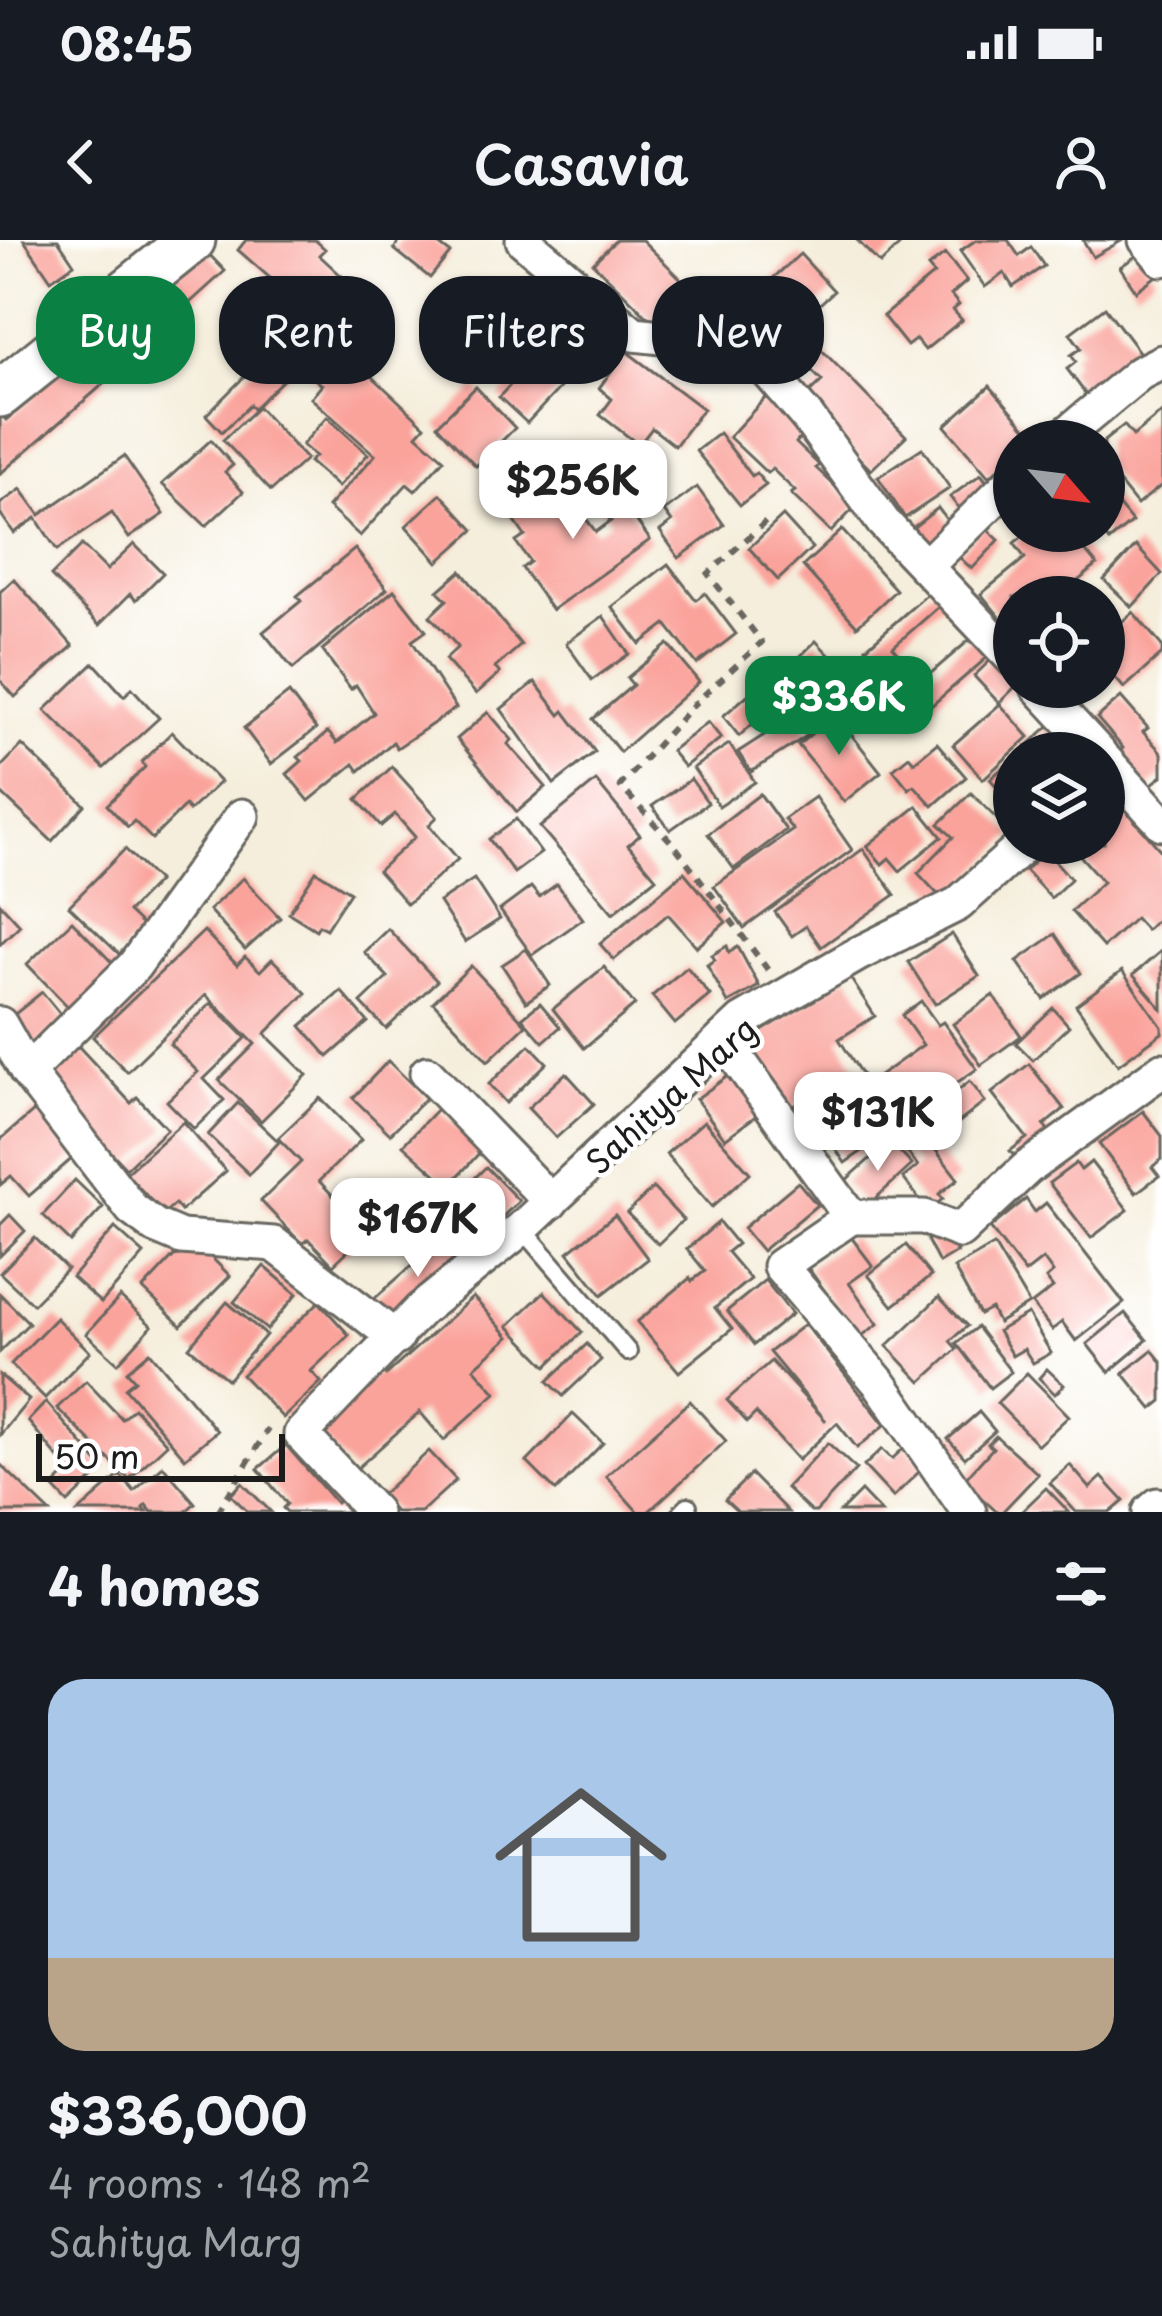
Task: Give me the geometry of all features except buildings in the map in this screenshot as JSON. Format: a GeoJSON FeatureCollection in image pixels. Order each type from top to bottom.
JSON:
{"type":"FeatureCollection","features":[{"type":"Feature","properties":{"kind":"main road"},"geometry":{"type":"LineString","coordinates":[[0,394],[192,240]]}},
{"type":"Feature","properties":{"kind":"street"},"geometry":{"type":"LineString","coordinates":[[523,240],[634,334],[746,346],[808,418],[883,522],[993,637]]}},
{"type":"Feature","properties":{"kind":"street"},"geometry":{"type":"LineString","coordinates":[[1146,240],[1162,260]]}},
{"type":"Feature","properties":{"kind":"street"},"geometry":{"type":"LineString","coordinates":[[1083,420],[1140,373],[1162,362]]}},
{"type":"Feature","properties":{"kind":"street"},"geometry":{"type":"LineString","coordinates":[[927,565],[993,500]]}},
{"type":"Feature","properties":{"kind":"street"},"geometry":{"type":"LineString","coordinates":[[1057,708],[1077,732]]}},
{"type":"Feature","properties":{"kind":"street"},"geometry":{"type":"LineString","coordinates":[[1125,785],[1162,823]]}},
{"type":"Feature","properties":{"kind":"street"},"geometry":{"type":"LineString","coordinates":[[26,1072],[134,966],[242,817]]}},
{"type":"Feature","properties":{"kind":"street","name":"Sahitya Marg"},"geometry":{"type":"LineString","coordinates":[[301,1434],[420,1310],[551,1202],[742,1021],[858,954],[958,904],[1003,864]]}},
{"type":"Feature","properties":{"kind":"street"},"geometry":{"type":"LineString","coordinates":[[0,1024],[26,1072],[132,1209],[181,1238],[274,1244],[396,1338]]}},
{"type":"Feature","properties":{"kind":"street"},"geometry":{"type":"LineString","coordinates":[[723,1039],[851,1216]]}},
{"type":"Feature","properties":{"kind":"street"},"geometry":{"type":"LineString","coordinates":[[969,1512],[881,1385],[780,1266],[851,1216],[924,1216],[960,1231],[1027,1168],[1162,1070]]}},
{"type":"Feature","properties":{"kind":"street"},"geometry":{"type":"LineString","coordinates":[[427,1073],[551,1202]]}},
{"type":"Feature","properties":{"kind":"street"},"geometry":{"type":"LineString","coordinates":[[301,1434],[374,1512]]}},
{"type":"Feature","properties":{"kind":"street"},"geometry":{"type":"LineString","coordinates":[[1150,1512],[1158,1505],[1162,1510]]}},
{"type":"Feature","properties":{"kind":"lane"},"geometry":{"type":"LineString","coordinates":[[522,1228],[628,1352]]}},
{"type":"Feature","properties":{"kind":"path"},"geometry":{"type":"LineString","coordinates":[[771,517],[708,574],[762,641],[694,704],[620,786],[740,928],[786,998]]}},
{"type":"Feature","properties":{"kind":"path"},"geometry":{"type":"LineString","coordinates":[[218,1512],[273,1422],[301,1434]]}}]}
